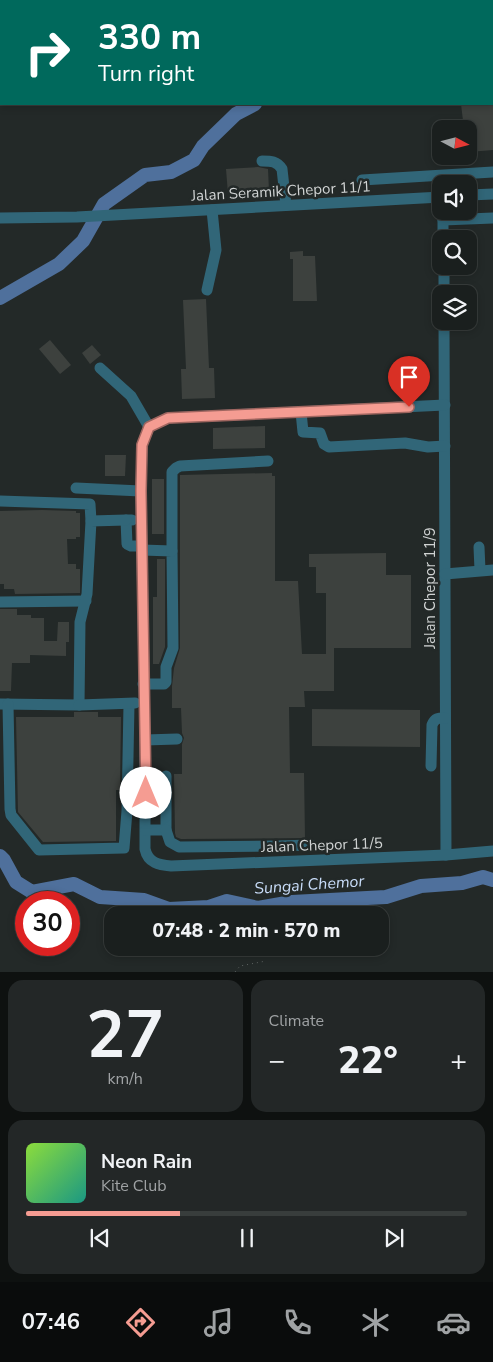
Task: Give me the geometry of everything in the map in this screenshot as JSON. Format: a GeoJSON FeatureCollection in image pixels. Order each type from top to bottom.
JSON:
{"type":"FeatureCollection","features":[{"type":"Feature","properties":{"kind":"street"},"geometry":{"type":"LineString","coordinates":[[262,161],[279,164],[282,169],[286,205]]}},
{"type":"Feature","properties":{"kind":"street"},"geometry":{"type":"LineString","coordinates":[[362,180],[493,172]]}},
{"type":"Feature","properties":{"kind":"street"},"geometry":{"type":"LineString","coordinates":[[477,195],[493,194]]}},
{"type":"Feature","properties":{"kind":"street","name":"Jalan Seramik Chepor 11/1"},"geometry":{"type":"LineString","coordinates":[[0,218],[77,217],[432,197]]}},
{"type":"Feature","properties":{"kind":"street"},"geometry":{"type":"LineString","coordinates":[[207,290],[216,250],[212,210]]}},
{"type":"Feature","properties":{"kind":"street"},"geometry":{"type":"LineString","coordinates":[[477,217],[493,218]]}},
{"type":"Feature","properties":{"kind":"street","name":"Jalan Chepor 11/9"},"geometry":{"type":"LineString","coordinates":[[444,330],[446,856]]}},
{"type":"Feature","properties":{"kind":"street"},"geometry":{"type":"LineString","coordinates":[[100,368],[131,396],[149,427]]}},
{"type":"Feature","properties":{"kind":"street"},"geometry":{"type":"LineString","coordinates":[[166,830],[146,830],[141,491],[142,445],[149,427],[168,418],[445,405]]}},
{"type":"Feature","properties":{"kind":"street"},"geometry":{"type":"LineString","coordinates":[[301,412],[303,432],[320,433],[324,444],[329,448],[405,443],[445,446]]}},
{"type":"Feature","properties":{"kind":"street"},"geometry":{"type":"LineString","coordinates":[[144,684],[164,684],[166,682],[166,667],[173,648],[172,472],[180,466],[268,461]]}},
{"type":"Feature","properties":{"kind":"street"},"geometry":{"type":"LineString","coordinates":[[76,488],[141,491]]}},
{"type":"Feature","properties":{"kind":"street"},"geometry":{"type":"LineString","coordinates":[[0,501],[88,504],[91,506],[86,601],[80,622],[79,705]]}},
{"type":"Feature","properties":{"kind":"street"},"geometry":{"type":"LineString","coordinates":[[91,521],[142,519]]}},
{"type":"Feature","properties":{"kind":"street"},"geometry":{"type":"LineString","coordinates":[[126,520],[127,544],[142,548],[172,551]]}},
{"type":"Feature","properties":{"kind":"street"},"geometry":{"type":"LineString","coordinates":[[479,547],[480,570]]}},
{"type":"Feature","properties":{"kind":"street"},"geometry":{"type":"LineString","coordinates":[[445,574],[493,570]]}},
{"type":"Feature","properties":{"kind":"street"},"geometry":{"type":"LineString","coordinates":[[0,602],[86,601]]}},
{"type":"Feature","properties":{"kind":"street"},"geometry":{"type":"LineString","coordinates":[[129,704],[124,848],[39,850],[11,815],[4,704],[79,705],[144,702]]}},
{"type":"Feature","properties":{"kind":"street"},"geometry":{"type":"LineString","coordinates":[[431,766],[432,725],[438,718],[445,718]]}},
{"type":"Feature","properties":{"kind":"street"},"geometry":{"type":"LineString","coordinates":[[145,740],[177,739]]}},
{"type":"Feature","properties":{"kind":"street"},"geometry":{"type":"LineString","coordinates":[[166,776],[166,830],[170,842],[179,846],[310,844]]}},
{"type":"Feature","properties":{"kind":"street"},"geometry":{"type":"LineString","coordinates":[[126,811],[146,811]]}},
{"type":"Feature","properties":{"kind":"street","name":"Jalan Chepor 11/5"},"geometry":{"type":"LineString","coordinates":[[146,830],[145,849],[147,856],[159,864],[172,866],[446,856],[493,851]]}},
{"type":"Feature","properties":{"kind":"path"},"geometry":{"type":"LineString","coordinates":[[235,972],[240,966],[266,961]]}},
{"type":"Feature","properties":{"kind":"building"},"geometry":{"type":"Polygon","coordinates":[[[461,105],[493,105],[493,150],[478,151],[478,120],[463,120],[461,105]]]}},
{"type":"Feature","properties":{"kind":"building"},"geometry":{"type":"Polygon","coordinates":[[[258,167],[268,169],[269,191],[228,194],[226,169],[258,167]]]}},
{"type":"Feature","properties":{"kind":"building"},"geometry":{"type":"Polygon","coordinates":[[[303,251],[303,256],[315,256],[317,301],[293,301],[293,259],[290,259],[290,252],[303,251]]]}},
{"type":"Feature","properties":{"kind":"building"},"geometry":{"type":"Polygon","coordinates":[[[206,299],[209,368],[214,368],[215,398],[182,399],[181,369],[186,369],[183,300],[206,299]]]}},
{"type":"Feature","properties":{"kind":"building"},"geometry":{"type":"Polygon","coordinates":[[[50,340],[71,365],[60,374],[39,349],[50,340]]]}},
{"type":"Feature","properties":{"kind":"building"},"geometry":{"type":"Polygon","coordinates":[[[92,345],[101,355],[90,364],[82,353],[92,345]]]}},
{"type":"Feature","properties":{"kind":"building"},"geometry":{"type":"Polygon","coordinates":[[[265,426],[265,448],[213,449],[213,428],[265,426]]]}},
{"type":"Feature","properties":{"kind":"building"},"geometry":{"type":"Polygon","coordinates":[[[105,455],[126,455],[125,476],[105,476],[105,455]]]}},
{"type":"Feature","properties":{"kind":"building"},"geometry":{"type":"Polygon","coordinates":[[[272,473],[272,476],[275,476],[275,581],[298,581],[302,654],[326,654],[326,593],[316,593],[316,567],[309,567],[309,554],[386,553],[386,575],[411,575],[411,648],[334,648],[334,691],[304,691],[305,707],[289,707],[290,773],[304,773],[305,838],[181,839],[176,837],[175,833],[174,774],[182,774],[182,744],[184,738],[181,708],[172,708],[174,668],[180,648],[180,475],[272,473]]]}},
{"type":"Feature","properties":{"kind":"building"},"geometry":{"type":"Polygon","coordinates":[[[152,479],[164,479],[164,534],[152,534],[152,479]]]}},
{"type":"Feature","properties":{"kind":"building"},"geometry":{"type":"Polygon","coordinates":[[[0,511],[76,511],[76,513],[80,513],[80,537],[67,539],[68,564],[76,564],[76,569],[80,569],[80,593],[15,594],[14,589],[4,589],[4,584],[0,584],[0,511]]]}},
{"type":"Feature","properties":{"kind":"building"},"geometry":{"type":"Polygon","coordinates":[[[157,559],[165,559],[165,647],[159,664],[153,664],[153,597],[157,597],[157,559]]]}},
{"type":"Feature","properties":{"kind":"building"},"geometry":{"type":"Polygon","coordinates":[[[0,609],[17,609],[17,615],[31,615],[31,618],[44,618],[44,641],[57,641],[58,622],[69,622],[69,642],[66,642],[66,656],[30,655],[30,663],[12,663],[11,691],[0,691],[0,609]]]}},
{"type":"Feature","properties":{"kind":"building"},"geometry":{"type":"Polygon","coordinates":[[[312,709],[420,710],[420,747],[312,746],[312,709]]]}},
{"type":"Feature","properties":{"kind":"building"},"geometry":{"type":"Polygon","coordinates":[[[74,712],[98,712],[98,717],[121,717],[120,790],[116,790],[116,841],[43,842],[18,812],[16,717],[74,717],[74,712]]]}},
{"type":"Feature","properties":{"kind":"waterway"},"geometry":{"type":"LineString","coordinates":[[0,298],[59,264],[83,241],[104,204],[145,175],[171,172],[194,160],[203,146],[236,114],[253,105]]}},
{"type":"Feature","properties":{"kind":"waterway","name":"Sungai Chemor"},"geometry":{"type":"LineString","coordinates":[[0,856],[16,882],[32,892],[74,884],[100,897],[144,900],[169,909],[209,907],[227,901],[258,908],[292,902],[386,897],[421,886],[462,883],[483,877],[493,880]]}},
{"type":"Feature","properties":{"kind":"route"},"geometry":{"type":"LineString","coordinates":[[146,793],[141,491],[142,445],[149,427],[168,418],[409,407]]}}]}
